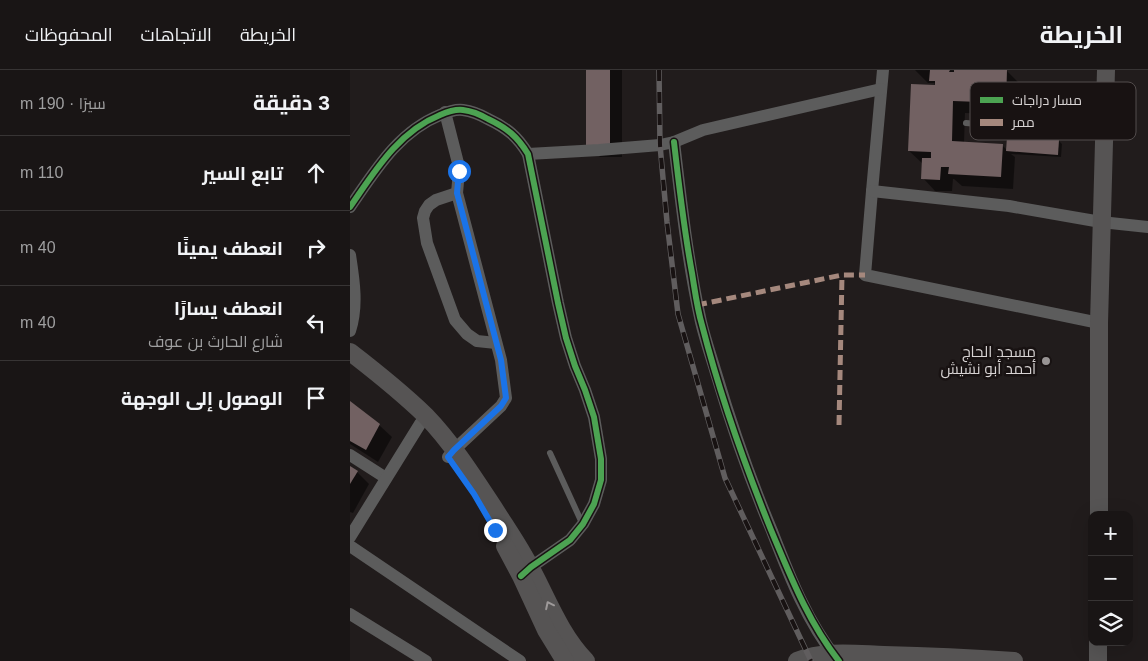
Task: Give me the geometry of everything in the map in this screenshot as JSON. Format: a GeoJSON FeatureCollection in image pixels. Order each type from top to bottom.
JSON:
{"type":"FeatureCollection","features":[{"type":"Feature","properties":{"kind":"street"},"geometry":{"type":"LineString","coordinates":[[882,70],[865,275],[1099,323]]}},
{"type":"Feature","properties":{"kind":"street"},"geometry":{"type":"LineString","coordinates":[[528,154],[660,145],[674,142],[703,130],[881,89]]}},
{"type":"Feature","properties":{"kind":"street"},"geometry":{"type":"LineString","coordinates":[[350,207],[391,150],[411,131],[427,120],[445,112],[462,110],[482,115],[496,122],[520,141],[528,154],[566,338],[594,417],[601,459],[601,480],[594,504],[583,524],[570,540],[526,572]]}},
{"type":"Feature","properties":{"kind":"street"},"geometry":{"type":"LineString","coordinates":[[445,112],[458,163],[457,193],[501,360],[506,398],[501,406],[451,453]]}},
{"type":"Feature","properties":{"kind":"street"},"geometry":{"type":"LineString","coordinates":[[1099,511],[1099,323],[1104,140]]}},
{"type":"Feature","properties":{"kind":"street"},"geometry":{"type":"LineString","coordinates":[[674,142],[697,305],[723,397],[751,481],[779,548],[812,621],[836,659]]}},
{"type":"Feature","properties":{"kind":"street"},"geometry":{"type":"LineString","coordinates":[[872,191],[1009,206],[1101,222],[1148,227]]}},
{"type":"Feature","properties":{"kind":"street"},"geometry":{"type":"LineString","coordinates":[[457,193],[436,200],[425,211],[423,218],[427,243],[455,320],[467,334],[477,341],[496,343]]}},
{"type":"Feature","properties":{"kind":"street"},"geometry":{"type":"LineString","coordinates":[[350,255],[355,306],[350,331]]}},
{"type":"Feature","properties":{"kind":"street"},"geometry":{"type":"LineString","coordinates":[[350,352],[382,376],[423,420],[482,490],[514,539],[546,630],[565,656],[586,661]]}},
{"type":"Feature","properties":{"kind":"street"},"geometry":{"type":"LineString","coordinates":[[350,366],[423,420]]}},
{"type":"Feature","properties":{"kind":"street"},"geometry":{"type":"LineString","coordinates":[[350,537],[354,520],[386,478],[423,420]]}},
{"type":"Feature","properties":{"kind":"street"},"geometry":{"type":"LineString","coordinates":[[350,455],[386,478]]}},
{"type":"Feature","properties":{"kind":"street"},"geometry":{"type":"LineString","coordinates":[[350,546],[520,661]]}},
{"type":"Feature","properties":{"kind":"street"},"geometry":{"type":"LineString","coordinates":[[350,614],[426,661]]}},
{"type":"Feature","properties":{"kind":"street"},"geometry":{"type":"LineString","coordinates":[[1098,646],[1098,661]]}},
{"type":"Feature","properties":{"kind":"street"},"geometry":{"type":"LineString","coordinates":[[836,659],[911,655],[1014,661]]}},
{"type":"Feature","properties":{"kind":"street"},"geometry":{"type":"LineString","coordinates":[[797,661],[809,656],[884,661]]}},
{"type":"Feature","properties":{"kind":"lane"},"geometry":{"type":"LineString","coordinates":[[966,123],[970,123]]}},
{"type":"Feature","properties":{"kind":"lane"},"geometry":{"type":"LineString","coordinates":[[550,454],[583,524]]}},
{"type":"Feature","properties":{"kind":"building"},"geometry":{"type":"Polygon","coordinates":[[[586,70],[610,70],[610,145],[586,145],[586,70]]]}},
{"type":"Feature","properties":{"kind":"building"},"geometry":{"type":"Polygon","coordinates":[[[930,70],[950,70],[949,72],[954,72],[954,70],[1007,70],[1007,82],[970,82],[970,102],[953,101],[952,141],[1003,144],[1001,177],[948,174],[949,167],[941,167],[940,180],[921,179],[922,158],[931,158],[931,152],[908,151],[911,84],[935,85],[935,81],[929,81],[930,70]]]}},
{"type":"Feature","properties":{"kind":"building"},"geometry":{"type":"Polygon","coordinates":[[[1007,140],[1059,140],[1058,155],[1006,151],[1007,140]]]}},
{"type":"Feature","properties":{"kind":"building"},"geometry":{"type":"Polygon","coordinates":[[[350,401],[380,424],[366,450],[350,441],[350,401]]]}},
{"type":"Feature","properties":{"kind":"building"},"geometry":{"type":"Polygon","coordinates":[[[350,466],[358,471],[350,484],[350,466]]]}},
{"type":"Feature","properties":{"kind":"railway"},"geometry":{"type":"LineString","coordinates":[[659,70],[660,145],[678,314],[725,478],[811,661]]}},
{"type":"Feature","properties":{"kind":"marked path"},"geometry":{"type":"LineString","coordinates":[[697,305],[842,275],[865,275]]}},
{"type":"Feature","properties":{"kind":"marked path"},"geometry":{"type":"LineString","coordinates":[[839,425],[842,275]]}},
{"type":"Feature","properties":{"kind":"cycle path"},"geometry":{"type":"LineString","coordinates":[[350,207],[378,167],[400,142],[425,122],[449,112],[457,110],[466,111],[495,122],[516,137],[528,154],[566,338],[594,417],[601,459],[601,480],[594,504],[583,524],[570,540],[521,576]]}},
{"type":"Feature","properties":{"kind":"cycle path"},"geometry":{"type":"LineString","coordinates":[[674,142],[697,306],[725,403],[761,505],[793,581],[818,630],[839,661]]}},
{"type":"Feature","properties":{"kind":"place","name":"مسجد الحاج أحمد أبو نشيش"},"geometry":{"type":"Point","coordinates":[1046,361]}},
{"type":"Feature","properties":{"kind":"route"},"geometry":{"type":"LineString","coordinates":[[459,171],[457,193],[501,360],[506,398],[501,406],[448,457],[474,494],[495,530]]}}]}
